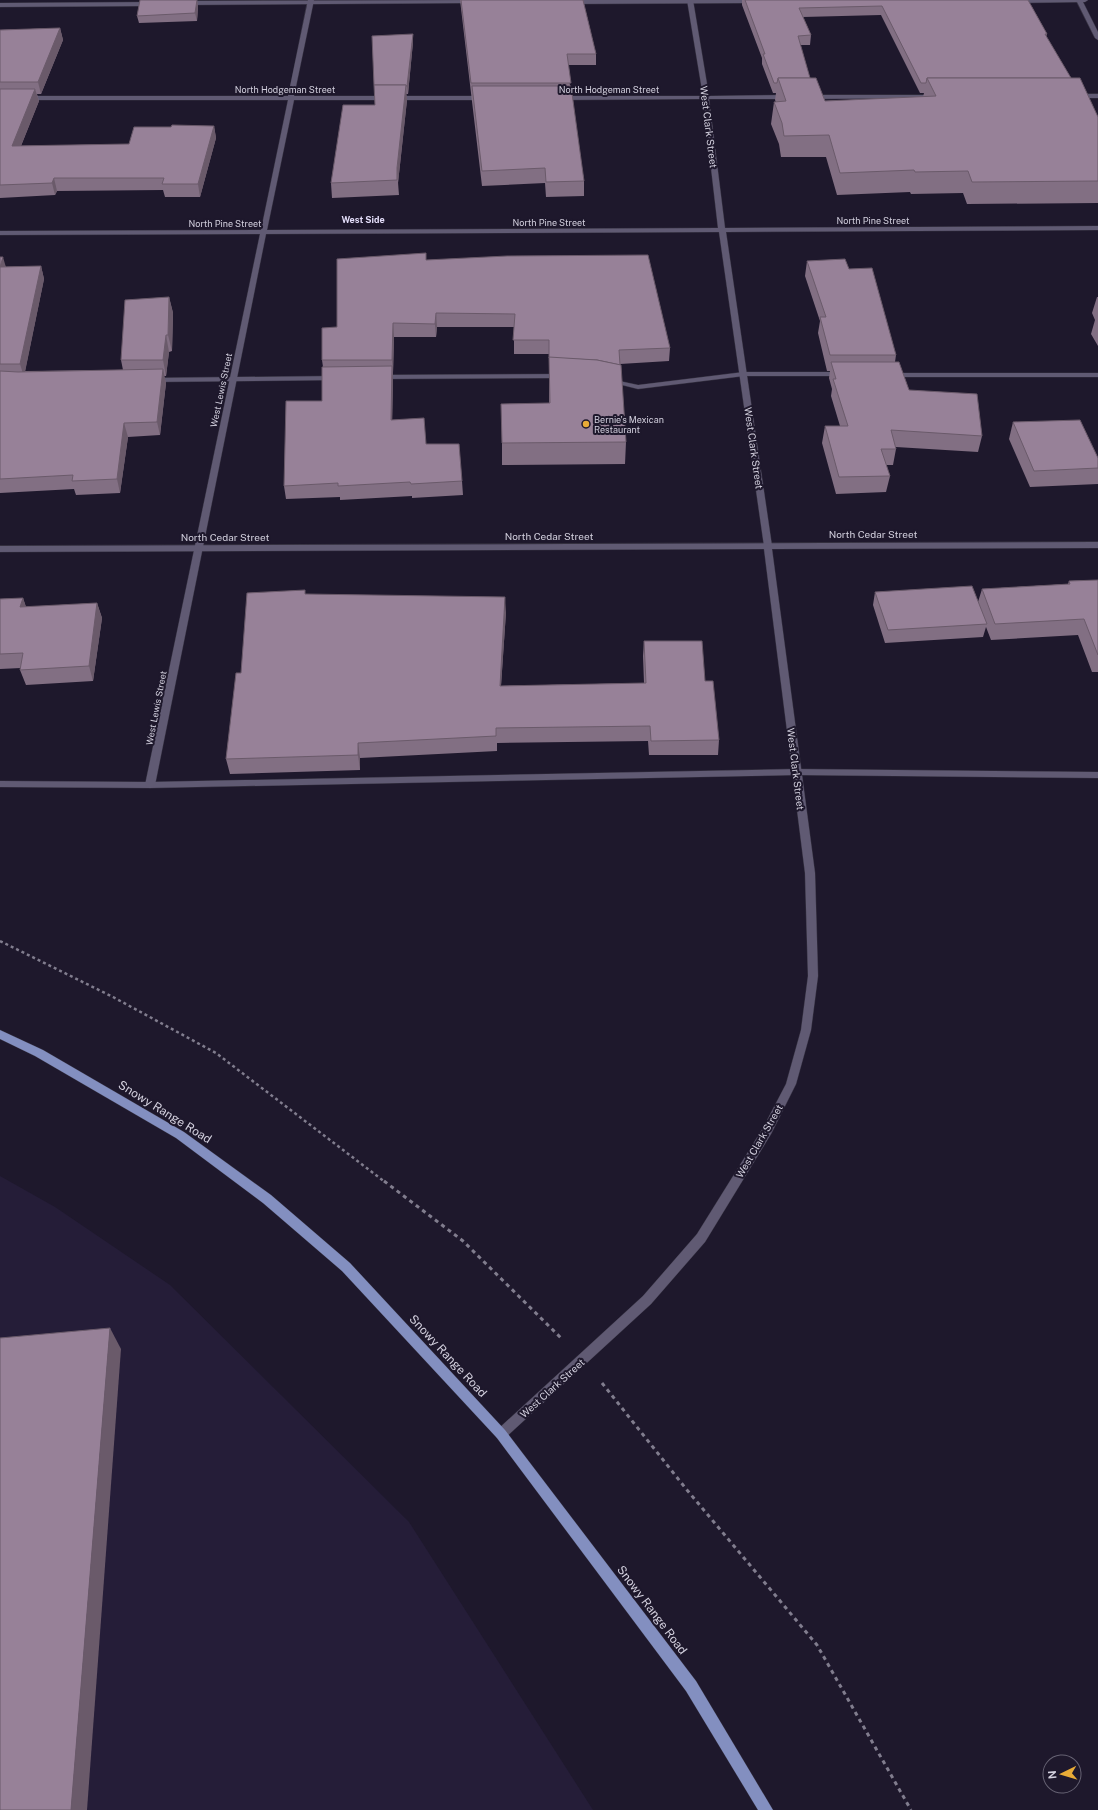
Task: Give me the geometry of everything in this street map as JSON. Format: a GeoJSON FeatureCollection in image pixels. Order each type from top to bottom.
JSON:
{"type":"FeatureCollection","features":[{"type":"Feature","properties":{"kind":"main road","name":"Snowy Range Road"},"geometry":{"type":"LineString","coordinates":[[0,1034],[39,1053],[180,1135],[267,1199],[346,1267],[501,1434],[692,1686],[766,1810]]}},
{"type":"Feature","properties":{"kind":"street"},"geometry":{"type":"LineString","coordinates":[[1079,0],[1098,38]]}},
{"type":"Feature","properties":{"kind":"street"},"geometry":{"type":"LineString","coordinates":[[1010,1],[1085,0]]}},
{"type":"Feature","properties":{"kind":"street"},"geometry":{"type":"LineString","coordinates":[[175,4],[311,1],[479,2]]}},
{"type":"Feature","properties":{"kind":"street","name":"West Lewis Street"},"geometry":{"type":"LineString","coordinates":[[150,785],[311,1]]}},
{"type":"Feature","properties":{"kind":"street","name":"West Clark Street"},"geometry":{"type":"LineString","coordinates":[[501,1434],[647,1300],[702,1238],[767,1131],[791,1084],[806,1030],[813,976],[810,873],[768,546],[722,230],[706,98],[690,1]]}},
{"type":"Feature","properties":{"kind":"street"},"geometry":{"type":"LineString","coordinates":[[564,2],[759,2]]}},
{"type":"Feature","properties":{"kind":"street"},"geometry":{"type":"LineString","coordinates":[[0,5],[159,4]]}},
{"type":"Feature","properties":{"kind":"street"},"geometry":{"type":"LineString","coordinates":[[1067,96],[1098,96]]}},
{"type":"Feature","properties":{"kind":"street"},"geometry":{"type":"LineString","coordinates":[[800,98],[933,97]]}},
{"type":"Feature","properties":{"kind":"street","name":"North Hodgeman Street"},"geometry":{"type":"LineString","coordinates":[[0,98],[490,98]]}},
{"type":"Feature","properties":{"kind":"street","name":"North Hodgeman Street"},"geometry":{"type":"LineString","coordinates":[[554,98],[792,98]]}},
{"type":"Feature","properties":{"kind":"street","name":"North Pine Street"},"geometry":{"type":"LineString","coordinates":[[0,233],[1098,228]]}},
{"type":"Feature","properties":{"kind":"street"},"geometry":{"type":"LineString","coordinates":[[604,380],[638,387],[744,374],[852,375]]}},
{"type":"Feature","properties":{"kind":"street"},"geometry":{"type":"LineString","coordinates":[[883,375],[1098,375]]}},
{"type":"Feature","properties":{"kind":"street"},"geometry":{"type":"LineString","coordinates":[[374,377],[568,376]]}},
{"type":"Feature","properties":{"kind":"street"},"geometry":{"type":"LineString","coordinates":[[140,380],[343,378]]}},
{"type":"Feature","properties":{"kind":"street","name":"North Cedar Street"},"geometry":{"type":"LineString","coordinates":[[0,549],[1098,544]]}},
{"type":"Feature","properties":{"kind":"street"},"geometry":{"type":"LineString","coordinates":[[0,784],[150,785],[796,772],[1098,775]]}},
{"type":"Feature","properties":{"kind":"path"},"geometry":{"type":"LineString","coordinates":[[0,941],[113,997],[216,1053],[463,1241],[583,1360],[687,1490],[817,1645],[911,1810]]}},
{"type":"Feature","properties":{"kind":"shaded area"},"geometry":{"type":"Polygon","coordinates":[[[0,1176],[55,1207],[170,1285],[409,1522],[593,1810],[0,1810],[0,1176]]]}},
{"type":"Feature","properties":{"kind":"building"},"geometry":{"type":"Polygon","coordinates":[[[140,0],[197,0],[195,13],[137,16],[140,0]]]}},
{"type":"Feature","properties":{"kind":"building"},"geometry":{"type":"Polygon","coordinates":[[[461,0],[583,0],[596,54],[567,54],[571,83],[471,83],[461,0]]]}},
{"type":"Feature","properties":{"kind":"building"},"geometry":{"type":"Polygon","coordinates":[[[745,0],[1028,0],[1047,34],[1045,34],[1071,78],[927,78],[926,83],[921,83],[882,6],[799,8],[811,35],[798,36],[810,78],[778,78],[777,83],[774,83],[745,0]]]}},
{"type":"Feature","properties":{"kind":"building"},"geometry":{"type":"Polygon","coordinates":[[[60,28],[38,82],[0,82],[0,30],[60,28]]]}},
{"type":"Feature","properties":{"kind":"building"},"geometry":{"type":"Polygon","coordinates":[[[413,34],[407,86],[374,85],[372,36],[413,34]]]}},
{"type":"Feature","properties":{"kind":"building"},"geometry":{"type":"Polygon","coordinates":[[[778,78],[816,78],[825,101],[936,96],[927,78],[1080,78],[1098,117],[1098,181],[972,182],[968,171],[915,172],[914,170],[840,173],[829,135],[784,136],[782,123],[774,102],[786,101],[778,78]]]}},
{"type":"Feature","properties":{"kind":"building"},"geometry":{"type":"Polygon","coordinates":[[[374,85],[406,85],[397,180],[331,183],[343,105],[375,105],[374,85]]]}},
{"type":"Feature","properties":{"kind":"building"},"geometry":{"type":"Polygon","coordinates":[[[472,86],[571,86],[584,181],[546,182],[545,168],[482,171],[472,86]]]}},
{"type":"Feature","properties":{"kind":"building"},"geometry":{"type":"Polygon","coordinates":[[[0,89],[35,89],[12,146],[129,144],[134,127],[171,127],[172,125],[214,126],[198,184],[162,184],[164,178],[54,178],[52,183],[0,185],[0,89]]]}},
{"type":"Feature","properties":{"kind":"building"},"geometry":{"type":"Polygon","coordinates":[[[426,253],[426,260],[507,256],[648,255],[670,348],[619,350],[620,365],[597,360],[549,358],[549,340],[513,340],[515,314],[436,313],[435,324],[393,323],[392,360],[322,360],[322,328],[337,327],[337,259],[426,253]]]}},
{"type":"Feature","properties":{"kind":"building"},"geometry":{"type":"Polygon","coordinates":[[[0,257],[3,257],[0,267],[0,257]]]}},
{"type":"Feature","properties":{"kind":"building"},"geometry":{"type":"Polygon","coordinates":[[[845,259],[849,269],[872,268],[896,355],[830,355],[820,317],[826,317],[807,261],[845,259]]]}},
{"type":"Feature","properties":{"kind":"building"},"geometry":{"type":"Polygon","coordinates":[[[41,266],[20,364],[0,364],[0,267],[41,266]]]}},
{"type":"Feature","properties":{"kind":"building"},"geometry":{"type":"Polygon","coordinates":[[[169,297],[168,335],[166,335],[163,360],[121,360],[125,300],[169,297]]]}},
{"type":"Feature","properties":{"kind":"building"},"geometry":{"type":"Polygon","coordinates":[[[549,357],[597,360],[621,365],[626,442],[502,443],[501,404],[550,403],[549,357]]]}},
{"type":"Feature","properties":{"kind":"building"},"geometry":{"type":"Polygon","coordinates":[[[831,362],[899,362],[909,390],[977,394],[982,436],[891,430],[896,449],[881,449],[890,476],[839,477],[825,426],[848,426],[833,379],[836,379],[831,362]]]}},
{"type":"Feature","properties":{"kind":"building"},"geometry":{"type":"Polygon","coordinates":[[[392,366],[391,420],[424,418],[426,444],[459,444],[462,481],[411,484],[410,482],[338,486],[338,483],[284,486],[286,401],[322,401],[322,367],[392,366]]]}},
{"type":"Feature","properties":{"kind":"building"},"geometry":{"type":"Polygon","coordinates":[[[163,369],[157,422],[124,423],[117,479],[72,481],[73,475],[0,479],[0,371],[18,372],[163,369]]]}},
{"type":"Feature","properties":{"kind":"building"},"geometry":{"type":"Polygon","coordinates":[[[1080,420],[1098,458],[1098,468],[1034,471],[1013,422],[1080,420]]]}},
{"type":"Feature","properties":{"kind":"building"},"geometry":{"type":"Polygon","coordinates":[[[1098,580],[1098,655],[1084,619],[995,624],[982,589],[1070,584],[1069,581],[1098,580]]]}},
{"type":"Feature","properties":{"kind":"building"},"geometry":{"type":"Polygon","coordinates":[[[972,586],[987,624],[888,630],[875,592],[972,586]]]}},
{"type":"Feature","properties":{"kind":"building"},"geometry":{"type":"Polygon","coordinates":[[[305,590],[305,594],[505,597],[500,686],[646,683],[644,641],[702,641],[705,681],[713,681],[719,740],[651,741],[650,726],[496,728],[496,736],[358,743],[358,755],[226,759],[236,673],[241,673],[247,593],[305,590]]]}},
{"type":"Feature","properties":{"kind":"building"},"geometry":{"type":"Polygon","coordinates":[[[23,598],[20,607],[97,603],[89,666],[20,670],[23,653],[0,654],[0,599],[23,598]]]}},
{"type":"Feature","properties":{"kind":"building"},"geometry":{"type":"Polygon","coordinates":[[[110,1328],[71,1810],[0,1810],[0,1338],[110,1328]]]}},
{"type":"Feature","properties":{"kind":"place","name":"Bernie's Mexican Restaurant"},"geometry":{"type":"Point","coordinates":[586,424]}},
{"type":"Feature","properties":{"kind":"district","name":"West Side"},"geometry":{"type":"Point","coordinates":[363,219]}}]}
